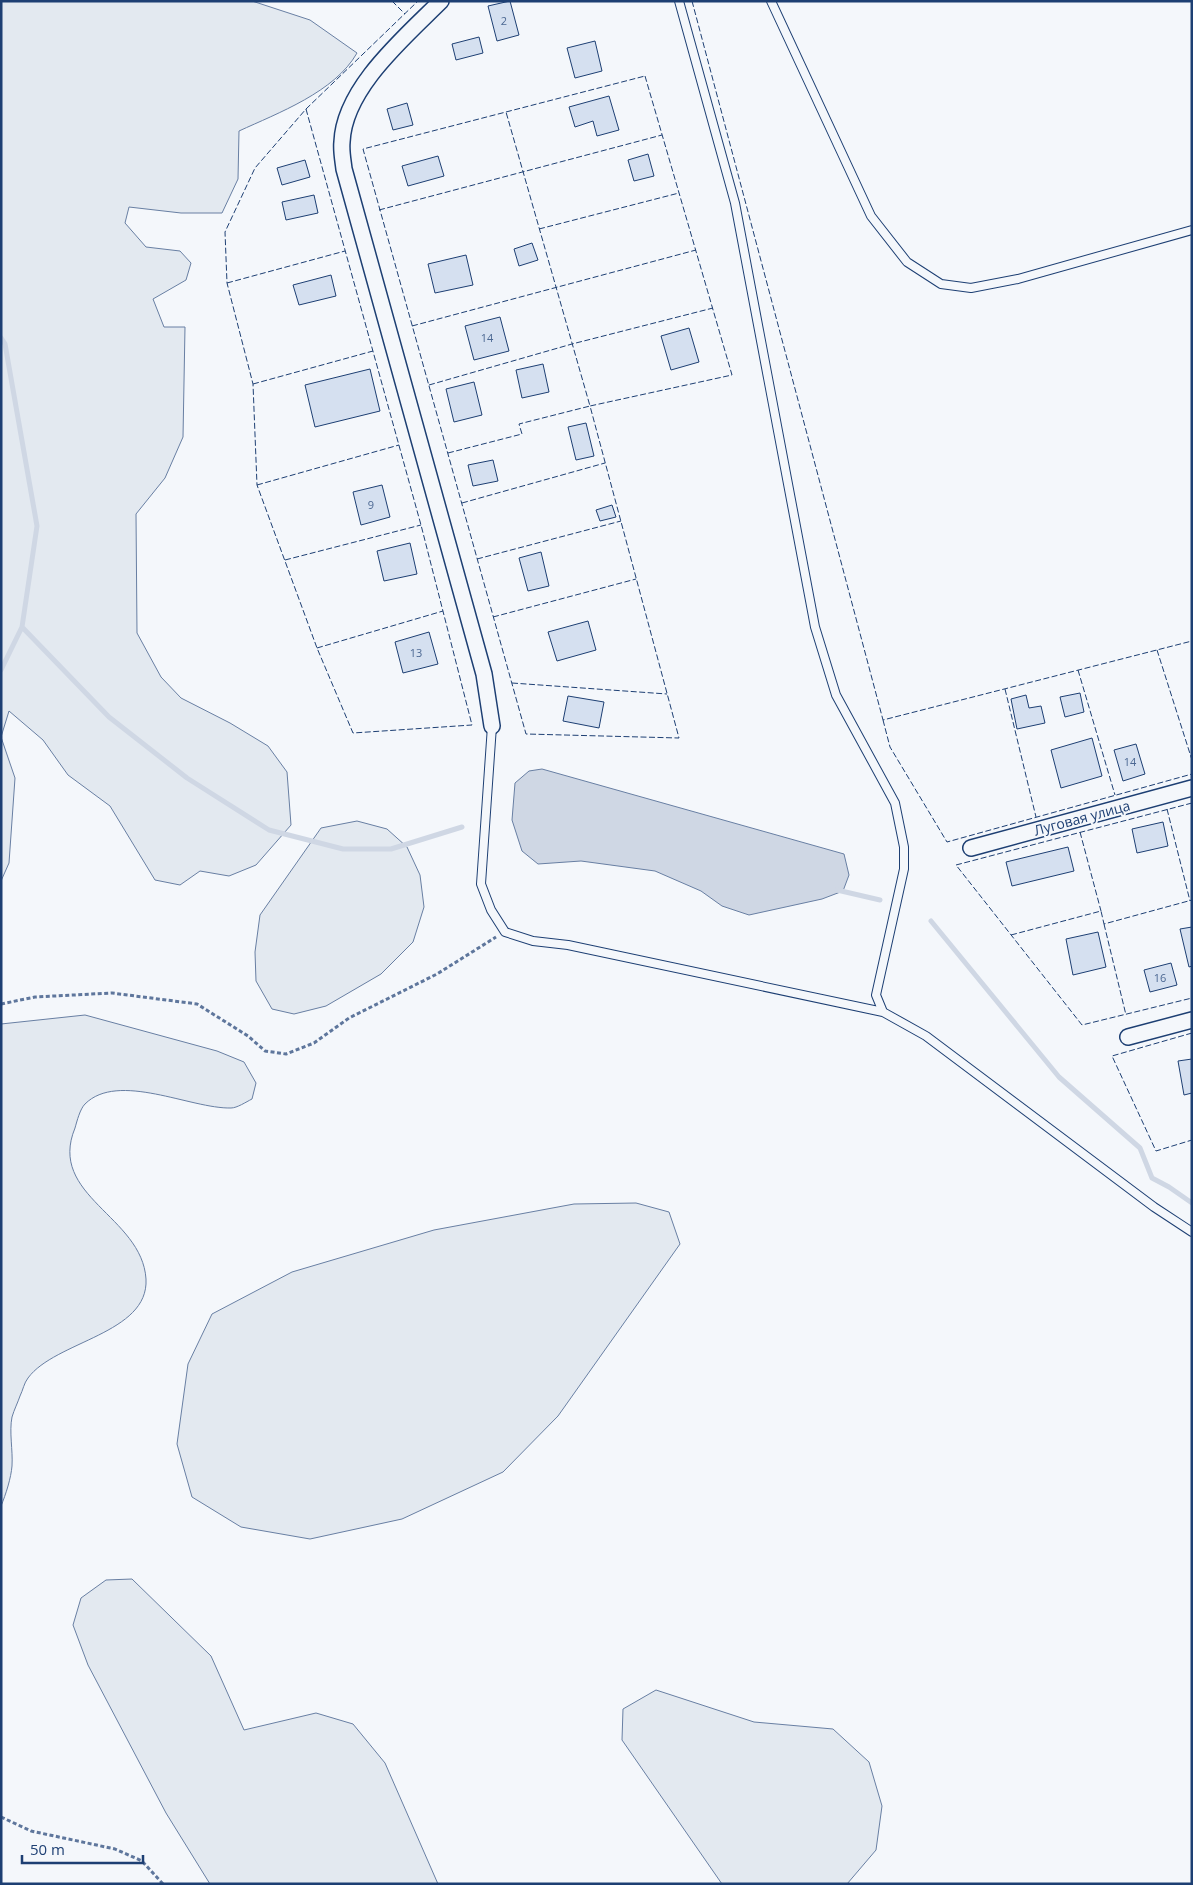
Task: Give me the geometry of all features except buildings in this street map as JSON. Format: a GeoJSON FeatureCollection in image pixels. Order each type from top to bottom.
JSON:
{"type":"FeatureCollection","features":[{"type":"Feature","properties":{"kind":"street"},"geometry":{"type":"LineString","coordinates":[[441,1],[391,50],[364,85],[348,115],[342,141],[344,169],[484,674],[492,726]]}},
{"type":"Feature","properties":{"kind":"street","name":"Луговая улица"},"geometry":{"type":"LineString","coordinates":[[971,848],[1192,788]]}},
{"type":"Feature","properties":{"kind":"street"},"geometry":{"type":"LineString","coordinates":[[1128,1037],[1192,1020]]}},
{"type":"Feature","properties":{"kind":"lane"},"geometry":{"type":"LineString","coordinates":[[678,1],[735,203],[815,627],[836,695],[896,803],[904,847],[904,870],[876,995],[883,1012]]}},
{"type":"Feature","properties":{"kind":"lane"},"geometry":{"type":"LineString","coordinates":[[770,1],[871,216],[908,262],[941,284],[971,288],[1018,279],[1192,230]]}},
{"type":"Feature","properties":{"kind":"lane"},"geometry":{"type":"LineString","coordinates":[[492,726],[481,884],[491,910],[505,932],[532,941],[568,945],[883,1012],[926,1036],[1154,1206],[1192,1232]]}},
{"type":"Feature","properties":{"kind":"path"},"geometry":{"type":"LineString","coordinates":[[1,1004],[35,997],[112,993],[197,1004],[248,1036],[265,1051],[286,1054],[314,1043],[349,1018],[437,974],[505,932]]}},
{"type":"Feature","properties":{"kind":"path"},"geometry":{"type":"LineString","coordinates":[[1,1816],[31,1831],[115,1849],[142,1861],[163,1884]]}},
{"type":"Feature","properties":{"kind":"shaded area"},"geometry":{"type":"Polygon","coordinates":[[[1,1],[252,1],[310,20],[357,53],[335,79],[320,90],[288,109],[239,131],[238,179],[222,213],[181,213],[129,207],[125,223],[146,247],[180,251],[191,263],[186,280],[153,299],[164,327],[185,327],[183,437],[165,478],[136,514],[137,633],[161,677],[181,698],[230,723],[268,746],[287,772],[291,825],[256,865],[229,876],[200,871],[180,885],[155,880],[110,806],[68,775],[43,740],[9,711],[1,737],[1,1]]]}},
{"type":"Feature","properties":{"kind":"shaded area"},"geometry":{"type":"Polygon","coordinates":[[[1,737],[15,778],[9,863],[1,881],[1,737]]]}},
{"type":"Feature","properties":{"kind":"shaded area"},"geometry":{"type":"Polygon","coordinates":[[[542,769],[844,854],[849,875],[843,891],[822,899],[749,915],[722,906],[701,891],[655,871],[581,861],[538,864],[522,851],[512,820],[515,783],[529,771],[542,769]]]}},
{"type":"Feature","properties":{"kind":"shaded area"},"geometry":{"type":"Polygon","coordinates":[[[357,821],[387,829],[407,847],[420,875],[424,907],[413,942],[381,974],[326,1006],[294,1014],[272,1009],[256,981],[255,952],[260,915],[321,828],[357,821]]]}},
{"type":"Feature","properties":{"kind":"shaded area"},"geometry":{"type":"Polygon","coordinates":[[[85,1015],[217,1051],[244,1062],[256,1083],[252,1099],[233,1108],[215,1107],[135,1091],[116,1091],[99,1095],[83,1106],[70,1151],[74,1171],[84,1189],[129,1238],[141,1257],[146,1279],[143,1298],[133,1312],[117,1325],[41,1365],[28,1378],[12,1417],[11,1471],[1,1506],[1,1024],[85,1015]]]}},
{"type":"Feature","properties":{"kind":"shaded area"},"geometry":{"type":"Polygon","coordinates":[[[636,1203],[669,1212],[680,1244],[558,1416],[503,1472],[402,1519],[310,1539],[241,1527],[192,1497],[177,1444],[188,1364],[212,1314],[292,1272],[434,1230],[574,1204],[636,1203]]]}},
{"type":"Feature","properties":{"kind":"shaded area"},"geometry":{"type":"Polygon","coordinates":[[[132,1579],[211,1656],[244,1730],[316,1713],[353,1724],[385,1763],[438,1884],[210,1884],[166,1813],[88,1665],[73,1625],[81,1598],[106,1580],[132,1579]]]}},
{"type":"Feature","properties":{"kind":"shaded area"},"geometry":{"type":"Polygon","coordinates":[[[656,1690],[754,1722],[833,1729],[869,1762],[882,1806],[876,1850],[847,1884],[722,1884],[622,1740],[623,1709],[656,1690]]]}},
{"type":"Feature","properties":{"kind":"waterway"},"geometry":{"type":"LineString","coordinates":[[1,338],[5,344],[37,526],[22,627],[1,670]]}},
{"type":"Feature","properties":{"kind":"waterway"},"geometry":{"type":"LineString","coordinates":[[22,627],[109,717],[187,778],[269,830],[343,849],[391,849],[462,827]]}},
{"type":"Feature","properties":{"kind":"waterway"},"geometry":{"type":"LineString","coordinates":[[837,890],[880,900]]}},
{"type":"Feature","properties":{"kind":"waterway"},"geometry":{"type":"LineString","coordinates":[[931,921],[1059,1077],[1140,1148],[1152,1178],[1192,1203]]}},
{"type":"Feature","properties":{"kind":"fence"},"geometry":{"type":"LineString","coordinates":[[392,1],[405,14]]}},
{"type":"Feature","properties":{"kind":"fence"},"geometry":{"type":"LineString","coordinates":[[306,109],[418,1]]}},
{"type":"Feature","properties":{"kind":"fence"},"geometry":{"type":"LineString","coordinates":[[692,1],[883,720],[1192,641]]}},
{"type":"Feature","properties":{"kind":"fence"},"geometry":{"type":"LineString","coordinates":[[645,76],[732,375],[590,406],[679,738],[526,734],[363,149],[645,76]]}},
{"type":"Feature","properties":{"kind":"fence"},"geometry":{"type":"LineString","coordinates":[[306,109],[421,525],[472,725],[353,733],[317,648],[257,485],[253,384],[227,283],[225,232],[255,168],[306,109]]}},
{"type":"Feature","properties":{"kind":"fence"},"geometry":{"type":"LineString","coordinates":[[448,453],[522,434],[519,424],[590,406],[506,112]]}},
{"type":"Feature","properties":{"kind":"fence"},"geometry":{"type":"LineString","coordinates":[[379,210],[662,135]]}},
{"type":"Feature","properties":{"kind":"fence"},"geometry":{"type":"LineString","coordinates":[[539,229],[679,193]]}},
{"type":"Feature","properties":{"kind":"fence"},"geometry":{"type":"LineString","coordinates":[[412,326],[696,250]]}},
{"type":"Feature","properties":{"kind":"fence"},"geometry":{"type":"LineString","coordinates":[[227,283],[345,251]]}},
{"type":"Feature","properties":{"kind":"fence"},"geometry":{"type":"LineString","coordinates":[[429,385],[572,344],[713,308]]}},
{"type":"Feature","properties":{"kind":"fence"},"geometry":{"type":"LineString","coordinates":[[253,384],[373,351]]}},
{"type":"Feature","properties":{"kind":"fence"},"geometry":{"type":"LineString","coordinates":[[257,485],[399,445]]}},
{"type":"Feature","properties":{"kind":"fence"},"geometry":{"type":"LineString","coordinates":[[462,503],[605,463]]}},
{"type":"Feature","properties":{"kind":"fence"},"geometry":{"type":"LineString","coordinates":[[477,559],[621,521]]}},
{"type":"Feature","properties":{"kind":"fence"},"geometry":{"type":"LineString","coordinates":[[285,560],[421,525]]}},
{"type":"Feature","properties":{"kind":"fence"},"geometry":{"type":"LineString","coordinates":[[493,617],[636,579]]}},
{"type":"Feature","properties":{"kind":"fence"},"geometry":{"type":"LineString","coordinates":[[317,648],[443,611]]}},
{"type":"Feature","properties":{"kind":"fence"},"geometry":{"type":"LineString","coordinates":[[1157,650],[1192,760]]}},
{"type":"Feature","properties":{"kind":"fence"},"geometry":{"type":"LineString","coordinates":[[1078,670],[1115,795]]}},
{"type":"Feature","properties":{"kind":"fence"},"geometry":{"type":"LineString","coordinates":[[512,683],[667,694]]}},
{"type":"Feature","properties":{"kind":"fence"},"geometry":{"type":"LineString","coordinates":[[1005,689],[1036,817]]}},
{"type":"Feature","properties":{"kind":"fence"},"geometry":{"type":"LineString","coordinates":[[883,720],[890,747],[947,842],[1192,774]]}},
{"type":"Feature","properties":{"kind":"fence"},"geometry":{"type":"LineString","coordinates":[[1192,803],[956,865],[1082,1025],[1192,998]]}},
{"type":"Feature","properties":{"kind":"fence"},"geometry":{"type":"LineString","coordinates":[[1167,809],[1190,901]]}},
{"type":"Feature","properties":{"kind":"fence"},"geometry":{"type":"LineString","coordinates":[[1080,832],[1101,911]]}},
{"type":"Feature","properties":{"kind":"fence"},"geometry":{"type":"LineString","coordinates":[[1011,935],[1101,911],[1104,924],[1192,900]]}},
{"type":"Feature","properties":{"kind":"fence"},"geometry":{"type":"LineString","coordinates":[[1104,924],[1126,1015]]}},
{"type":"Feature","properties":{"kind":"fence"},"geometry":{"type":"LineString","coordinates":[[1192,1033],[1112,1056],[1156,1151],[1192,1140]]}}]}
